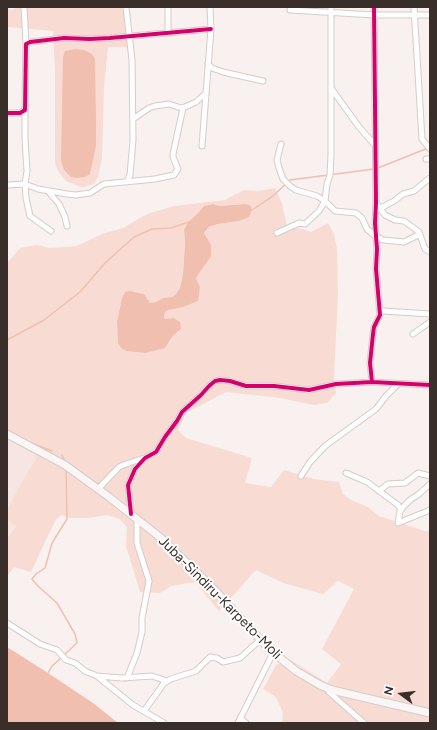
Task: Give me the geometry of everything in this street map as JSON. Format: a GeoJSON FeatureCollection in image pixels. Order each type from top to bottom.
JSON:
{"type":"FeatureCollection","features":[{"type":"Feature","properties":{"kind":"main road","name":"Juba-Sindiru-Karpeto-Moli"},"geometry":{"type":"LineString","coordinates":[[7,434],[66,465],[161,538],[211,586],[273,653],[296,671],[332,690],[430,713]]}},
{"type":"Feature","properties":{"kind":"street"},"geometry":{"type":"LineString","coordinates":[[24,7],[26,44],[26,198],[30,216],[51,231]]}},
{"type":"Feature","properties":{"kind":"street"},"geometry":{"type":"LineString","coordinates":[[126,7],[132,60],[133,140],[130,175],[126,182]]}},
{"type":"Feature","properties":{"kind":"street"},"geometry":{"type":"LineString","coordinates":[[168,7],[168,33]]}},
{"type":"Feature","properties":{"kind":"street"},"geometry":{"type":"LineString","coordinates":[[202,146],[211,29],[210,7]]}},
{"type":"Feature","properties":{"kind":"street"},"geometry":{"type":"LineString","coordinates":[[372,382],[370,363],[373,334],[374,327],[380,315],[378,305],[375,236],[374,7]]}},
{"type":"Feature","properties":{"kind":"street"},"geometry":{"type":"LineString","coordinates":[[414,7],[422,139],[430,149]]}},
{"type":"Feature","properties":{"kind":"street"},"geometry":{"type":"LineString","coordinates":[[290,10],[331,10],[374,15],[430,15]]}},
{"type":"Feature","properties":{"kind":"street"},"geometry":{"type":"LineString","coordinates":[[277,233],[299,223],[305,224],[319,211],[325,201],[327,184],[330,175],[331,154],[331,10]]}},
{"type":"Feature","properties":{"kind":"street"},"geometry":{"type":"LineString","coordinates":[[26,44],[30,42],[53,39],[90,39],[211,29]]}},
{"type":"Feature","properties":{"kind":"street"},"geometry":{"type":"LineString","coordinates":[[208,64],[212,68],[223,72],[263,81]]}},
{"type":"Feature","properties":{"kind":"street"},"geometry":{"type":"LineString","coordinates":[[331,88],[359,127],[374,144]]}},
{"type":"Feature","properties":{"kind":"street"},"geometry":{"type":"LineString","coordinates":[[132,119],[149,108],[155,106],[169,104],[183,108],[196,102],[206,93]]}},
{"type":"Feature","properties":{"kind":"street"},"geometry":{"type":"LineString","coordinates":[[7,185],[25,184],[35,188],[70,195],[90,193],[104,184],[168,177],[176,173],[178,169],[173,154],[183,108]]}},
{"type":"Feature","properties":{"kind":"street"},"geometry":{"type":"LineString","coordinates":[[7,113],[20,113],[25,110]]}},
{"type":"Feature","properties":{"kind":"street"},"geometry":{"type":"LineString","coordinates":[[281,144],[277,160],[282,176],[286,183],[296,190],[317,196],[325,201],[333,210],[338,212],[356,213],[362,218],[367,229],[375,236],[389,241],[404,242],[420,234]]}},
{"type":"Feature","properties":{"kind":"street"},"geometry":{"type":"LineString","coordinates":[[379,209],[403,194],[414,191],[430,178]]}},
{"type":"Feature","properties":{"kind":"street"},"geometry":{"type":"LineString","coordinates":[[47,190],[59,204],[67,226]]}},
{"type":"Feature","properties":{"kind":"street"},"geometry":{"type":"LineString","coordinates":[[376,203],[379,209],[389,217],[406,222],[420,234],[425,249],[430,252]]}},
{"type":"Feature","properties":{"kind":"street"},"geometry":{"type":"LineString","coordinates":[[383,311],[430,314]]}},
{"type":"Feature","properties":{"kind":"street"},"geometry":{"type":"LineString","coordinates":[[413,334],[430,322]]}},
{"type":"Feature","properties":{"kind":"street"},"geometry":{"type":"LineString","coordinates":[[98,489],[119,468],[156,452],[182,412],[215,381],[230,381],[246,386],[274,386],[309,390],[336,384],[372,382],[430,385]]}},
{"type":"Feature","properties":{"kind":"street"},"geometry":{"type":"LineString","coordinates":[[301,476],[310,462],[325,446],[376,409],[398,384]]}},
{"type":"Feature","properties":{"kind":"street"},"geometry":{"type":"LineString","coordinates":[[131,514],[128,485],[135,469],[145,458]]}},
{"type":"Feature","properties":{"kind":"street"},"geometry":{"type":"LineString","coordinates":[[346,473],[363,479],[398,505],[401,510]]}},
{"type":"Feature","properties":{"kind":"street"},"geometry":{"type":"LineString","coordinates":[[379,491],[388,484],[405,483],[418,473],[430,476]]}},
{"type":"Feature","properties":{"kind":"street"},"geometry":{"type":"LineString","coordinates":[[430,484],[410,500],[401,510],[398,523],[430,510]]}},
{"type":"Feature","properties":{"kind":"street"},"geometry":{"type":"LineString","coordinates":[[127,678],[142,632],[142,618],[149,581],[138,543],[137,520]]}},
{"type":"Feature","properties":{"kind":"street"},"geometry":{"type":"LineString","coordinates":[[7,623],[40,644],[57,650],[66,660],[75,663],[85,671],[97,676],[133,705],[164,723]]}},
{"type":"Feature","properties":{"kind":"street"},"geometry":{"type":"LineString","coordinates":[[144,711],[171,678],[196,671],[210,657],[217,658],[223,662],[240,658],[260,640]]}},
{"type":"Feature","properties":{"kind":"street"},"geometry":{"type":"LineString","coordinates":[[246,723],[239,720],[273,653]]}},
{"type":"Feature","properties":{"kind":"street"},"geometry":{"type":"LineString","coordinates":[[97,676],[127,678],[152,676],[167,681]]}},
{"type":"Feature","properties":{"kind":"street"},"geometry":{"type":"LineString","coordinates":[[329,692],[364,723]]}},
{"type":"Feature","properties":{"kind":"shaded area"},"geometry":{"type":"Polygon","coordinates":[[[18,7],[125,7],[127,47],[108,47],[104,87],[102,158],[98,177],[94,184],[83,187],[78,186],[66,181],[58,171],[55,163],[55,70],[53,31],[7,27],[7,8],[12,10],[18,7]]]}},
{"type":"Feature","properties":{"kind":"shaded area"},"geometry":{"type":"Polygon","coordinates":[[[75,49],[84,50],[92,54],[95,59],[96,119],[96,146],[90,174],[85,177],[77,178],[71,177],[64,170],[61,160],[63,57],[65,51],[75,49]]]}},
{"type":"Feature","properties":{"kind":"shaded area"},"geometry":{"type":"Polygon","coordinates":[[[275,188],[282,203],[287,227],[303,229],[311,232],[328,223],[334,234],[337,250],[338,295],[334,377],[336,393],[327,403],[314,405],[280,398],[226,392],[186,413],[178,430],[186,438],[252,458],[245,483],[271,487],[284,470],[314,479],[339,482],[343,494],[351,500],[368,507],[379,516],[425,531],[430,531],[430,723],[282,723],[283,713],[276,697],[263,689],[276,665],[289,659],[327,683],[341,664],[322,649],[354,589],[338,581],[323,594],[283,583],[256,570],[219,611],[195,582],[171,586],[160,593],[140,592],[126,546],[127,527],[120,519],[107,515],[88,518],[70,518],[61,515],[55,521],[31,572],[14,567],[7,576],[7,538],[16,526],[7,520],[7,509],[38,454],[7,438],[7,263],[20,248],[37,245],[49,248],[77,246],[102,234],[123,228],[147,214],[174,206],[225,200],[244,190],[258,191],[275,188]],[[213,204],[204,206],[188,222],[184,230],[185,243],[183,274],[180,288],[176,294],[172,297],[163,298],[156,302],[149,303],[144,294],[125,292],[122,298],[117,321],[118,333],[126,351],[145,353],[170,343],[173,336],[179,332],[180,322],[174,318],[165,319],[165,312],[200,287],[196,278],[205,265],[207,238],[204,233],[209,227],[239,221],[245,204],[219,206],[213,204]]]}},
{"type":"Feature","properties":{"kind":"shaded area"},"geometry":{"type":"Polygon","coordinates":[[[213,204],[219,206],[245,204],[250,205],[252,210],[249,217],[239,221],[209,227],[204,233],[211,245],[211,256],[196,278],[200,287],[198,301],[165,312],[165,319],[174,318],[180,322],[181,329],[173,336],[165,348],[145,353],[126,351],[121,348],[118,343],[117,321],[122,298],[125,292],[130,291],[144,294],[150,303],[156,302],[163,298],[172,297],[176,294],[180,288],[183,274],[185,243],[184,230],[188,222],[204,206],[213,204]]]}},
{"type":"Feature","properties":{"kind":"shaded area"},"geometry":{"type":"Polygon","coordinates":[[[7,438],[38,454],[7,509],[7,438]]]}},
{"type":"Feature","properties":{"kind":"shaded area"},"geometry":{"type":"Polygon","coordinates":[[[7,520],[16,525],[7,538],[7,520]]]}},
{"type":"Feature","properties":{"kind":"shaded area"},"geometry":{"type":"Polygon","coordinates":[[[7,647],[93,703],[118,723],[7,723],[7,647]]]}},
{"type":"Feature","properties":{"kind":"waterway"},"geometry":{"type":"LineString","coordinates":[[378,168],[428,148]]}},
{"type":"Feature","properties":{"kind":"waterway"},"geometry":{"type":"LineString","coordinates":[[252,210],[273,196],[290,180],[374,169]]}},
{"type":"Feature","properties":{"kind":"waterway"},"geometry":{"type":"LineString","coordinates":[[7,340],[44,320],[80,292],[105,263],[134,237],[152,229],[171,228],[189,222]]}},
{"type":"Feature","properties":{"kind":"waterway"},"geometry":{"type":"LineString","coordinates":[[31,443],[52,451]]}},
{"type":"Feature","properties":{"kind":"waterway"},"geometry":{"type":"LineString","coordinates":[[62,455],[65,462]]}},
{"type":"Feature","properties":{"kind":"waterway"},"geometry":{"type":"LineString","coordinates":[[64,655],[77,643],[75,634],[57,603],[32,579],[36,574],[45,568],[52,543],[67,519],[66,469]]}},
{"type":"Feature","properties":{"kind":"waterway"},"geometry":{"type":"LineString","coordinates":[[48,673],[52,666],[62,657]]}},
{"type":"Feature","properties":{"kind":"cycle path"},"geometry":{"type":"LineString","coordinates":[[372,382],[370,363],[373,334],[374,327],[380,315],[376,269],[377,249],[375,223],[374,7]]}},
{"type":"Feature","properties":{"kind":"cycle path"},"geometry":{"type":"LineString","coordinates":[[7,113],[20,113],[25,110],[26,44],[30,42],[64,38],[110,38],[211,29]]}},
{"type":"Feature","properties":{"kind":"cycle path"},"geometry":{"type":"LineString","coordinates":[[131,514],[128,485],[135,469],[145,458],[156,452],[182,412],[215,381],[230,381],[246,386],[274,386],[309,390],[336,384],[372,382],[430,385]]}}]}
